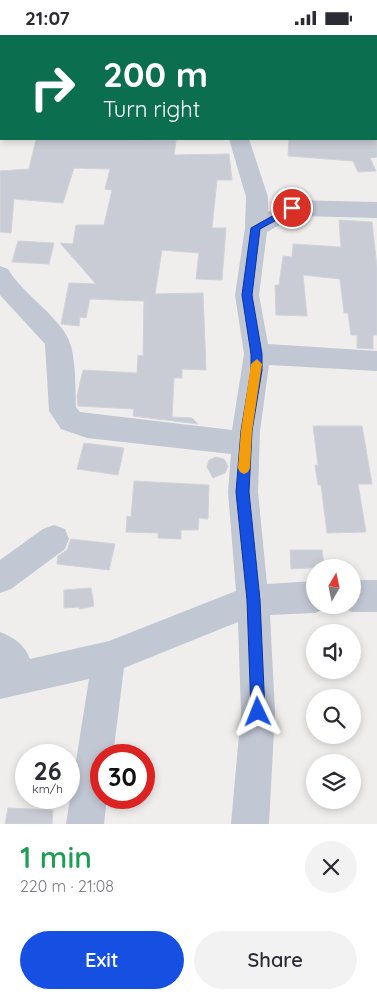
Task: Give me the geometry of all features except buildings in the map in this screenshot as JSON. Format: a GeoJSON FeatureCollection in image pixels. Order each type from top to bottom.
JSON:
{"type":"FeatureCollection","features":[{"type":"Feature","properties":{"kind":"street"},"geometry":{"type":"LineString","coordinates":[[239,140],[257,197],[256,228],[247,295],[257,354],[245,443],[242,492],[253,600],[258,712],[250,824]]}},
{"type":"Feature","properties":{"kind":"street"},"geometry":{"type":"LineString","coordinates":[[257,197],[292,208],[377,210]]}},
{"type":"Feature","properties":{"kind":"street"},"geometry":{"type":"LineString","coordinates":[[256,228],[292,208]]}},
{"type":"Feature","properties":{"kind":"street"},"geometry":{"type":"LineString","coordinates":[[0,275],[6,286],[56,339],[59,347],[62,411],[71,421],[87,426],[245,443]]}},
{"type":"Feature","properties":{"kind":"street"},"geometry":{"type":"LineString","coordinates":[[257,354],[377,361]]}},
{"type":"Feature","properties":{"kind":"street"},"geometry":{"type":"LineString","coordinates":[[0,577],[54,539]]}},
{"type":"Feature","properties":{"kind":"street"},"geometry":{"type":"LineString","coordinates":[[361,596],[377,596]]}},
{"type":"Feature","properties":{"kind":"street"},"geometry":{"type":"LineString","coordinates":[[0,681],[109,659],[253,600],[306,597]]}},
{"type":"Feature","properties":{"kind":"street"},"geometry":{"type":"LineString","coordinates":[[0,648],[14,659],[0,673]]}},
{"type":"Feature","properties":{"kind":"street"},"geometry":{"type":"LineString","coordinates":[[85,824],[109,659]]}},
{"type":"Feature","properties":{"kind":"slow traffic"},"geometry":{"type":"LineString","coordinates":[[244,468],[246,431],[254,392],[257,364]]}},
{"type":"Feature","properties":{"kind":"route"},"geometry":{"type":"LineString","coordinates":[[258,712],[253,600],[242,492],[246,431],[254,392],[257,354],[247,295],[256,228],[292,208]]}}]}
